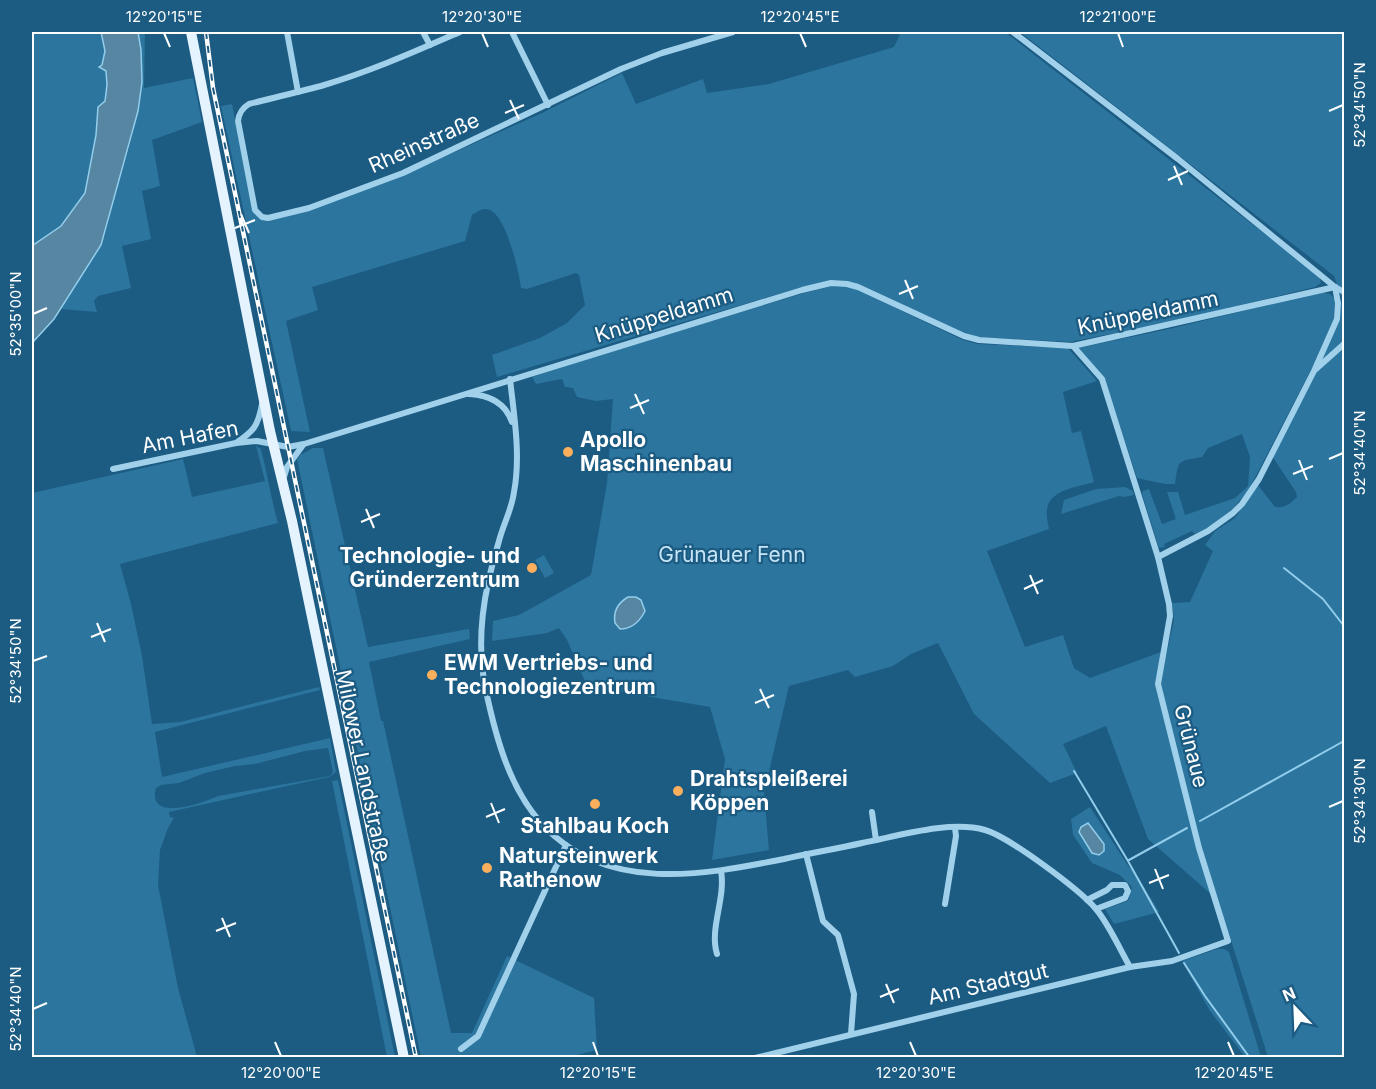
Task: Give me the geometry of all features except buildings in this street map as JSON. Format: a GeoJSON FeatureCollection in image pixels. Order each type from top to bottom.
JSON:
{"type":"FeatureCollection","features":[{"type":"Feature","properties":{"kind":"main road","name":"Milower Landstraße"},"geometry":{"type":"LineString","coordinates":[[191,32],[272,444],[297,543],[404,1058]]}},
{"type":"Feature","properties":{"kind":"street"},"geometry":{"type":"LineString","coordinates":[[286,32],[298,92],[364,71],[460,32]]}},
{"type":"Feature","properties":{"kind":"street"},"geometry":{"type":"LineString","coordinates":[[423,32],[430,45]]}},
{"type":"Feature","properties":{"kind":"street"},"geometry":{"type":"LineString","coordinates":[[512,32],[548,105]]}},
{"type":"Feature","properties":{"kind":"street","name":"Rheinstraße"},"geometry":{"type":"LineString","coordinates":[[298,92],[249,104],[241,111],[238,121],[255,210],[258,214],[268,218],[309,208],[403,172],[621,69],[662,52],[733,32]]}},
{"type":"Feature","properties":{"kind":"street"},"geometry":{"type":"LineString","coordinates":[[1013,32],[1178,159],[1344,292]]}},
{"type":"Feature","properties":{"kind":"street","name":"Knüppeldamm"},"geometry":{"type":"LineString","coordinates":[[510,379],[831,283],[858,287],[964,336],[979,340],[1072,346],[1335,287]]}},
{"type":"Feature","properties":{"kind":"street"},"geometry":{"type":"LineString","coordinates":[[1158,557],[1208,531],[1242,504],[1259,478],[1314,371],[1337,319],[1338,303],[1335,287]]}},
{"type":"Feature","properties":{"kind":"street"},"geometry":{"type":"LineString","coordinates":[[1314,371],[1344,344]]}},
{"type":"Feature","properties":{"kind":"street","name":"Grünaue"},"geometry":{"type":"LineString","coordinates":[[1072,346],[1102,379],[1158,557],[1170,616],[1158,684],[1199,848],[1228,941]]}},
{"type":"Feature","properties":{"kind":"street"},"geometry":{"type":"LineString","coordinates":[[272,444],[288,447],[304,444],[510,379],[517,471],[514,494],[493,559],[483,606],[480,651],[483,677],[498,737],[519,791],[544,826],[566,845],[607,865],[633,872],[664,875],[721,871],[876,840],[955,828],[977,829],[998,836],[1056,875],[1087,900],[1096,909],[1130,968]]}},
{"type":"Feature","properties":{"kind":"street"},"geometry":{"type":"LineString","coordinates":[[463,394],[484,395],[496,400],[510,417],[515,435]]}},
{"type":"Feature","properties":{"kind":"street","name":"Milower Landstraße"},"geometry":{"type":"LineString","coordinates":[[236,444],[253,431],[264,398]]}},
{"type":"Feature","properties":{"kind":"street","name":"Am Hafen"},"geometry":{"type":"LineString","coordinates":[[113,469],[236,444],[257,441],[272,444]]}},
{"type":"Feature","properties":{"kind":"street"},"geometry":{"type":"LineString","coordinates":[[282,483],[287,467],[304,444]]}},
{"type":"Feature","properties":{"kind":"street"},"geometry":{"type":"LineString","coordinates":[[872,812],[876,840]]}},
{"type":"Feature","properties":{"kind":"street"},"geometry":{"type":"LineString","coordinates":[[945,904],[956,836],[955,828]]}},
{"type":"Feature","properties":{"kind":"street"},"geometry":{"type":"LineString","coordinates":[[461,1049],[478,1036],[566,845]]}},
{"type":"Feature","properties":{"kind":"street"},"geometry":{"type":"LineString","coordinates":[[806,854],[823,921],[838,934],[854,994],[851,1034]]}},
{"type":"Feature","properties":{"kind":"street"},"geometry":{"type":"LineString","coordinates":[[717,954],[715,938],[722,896],[721,871]]}},
{"type":"Feature","properties":{"kind":"street"},"geometry":{"type":"LineString","coordinates":[[1087,900],[1112,885],[1125,885],[1128,891],[1125,898],[1096,909]]}},
{"type":"Feature","properties":{"kind":"street","name":"Am Stadtgut"},"geometry":{"type":"LineString","coordinates":[[755,1058],[1130,968],[1172,961],[1228,941]]}},
{"type":"Feature","properties":{"kind":"green space"},"geometry":{"type":"Polygon","coordinates":[[[32,32],[101,32],[105,51],[102,65],[107,82],[105,101],[98,107],[96,135],[85,193],[61,226],[32,246],[32,32]]]}},
{"type":"Feature","properties":{"kind":"green space"},"geometry":{"type":"Polygon","coordinates":[[[138,32],[145,32],[144,88],[193,78],[202,122],[152,140],[160,186],[142,191],[151,239],[122,246],[131,288],[98,296],[94,301],[97,312],[60,309],[95,254],[106,229],[132,136],[140,96],[141,54],[138,32]]]}},
{"type":"Feature","properties":{"kind":"green space"},"geometry":{"type":"Polygon","coordinates":[[[901,32],[1005,32],[1319,276],[1321,283],[1315,287],[1175,321],[1070,342],[978,337],[959,331],[861,285],[845,282],[824,283],[802,287],[497,377],[492,355],[540,338],[567,323],[585,305],[579,275],[576,273],[527,289],[521,288],[515,257],[506,233],[496,215],[485,209],[472,215],[465,241],[312,287],[318,310],[286,321],[310,432],[291,431],[221,106],[232,104],[253,210],[268,220],[403,175],[542,113],[622,73],[636,104],[703,79],[707,93],[769,84],[894,47],[901,32]]]}},
{"type":"Feature","properties":{"kind":"green space"},"geometry":{"type":"Polygon","coordinates":[[[1020,32],[1344,32],[1344,1057],[1268,1057],[1202,849],[1160,683],[1174,620],[1172,603],[1190,602],[1213,551],[1205,545],[1215,531],[1235,518],[1258,485],[1275,507],[1287,505],[1297,497],[1272,456],[1339,321],[1342,299],[1334,276],[1020,32]]]}},
{"type":"Feature","properties":{"kind":"green space","name":"Grünauer Fenn"},"geometry":{"type":"Polygon","coordinates":[[[832,286],[846,286],[858,290],[963,340],[978,344],[1068,348],[1097,381],[1063,392],[1072,433],[1081,431],[1094,482],[1059,493],[1049,502],[1047,516],[1049,529],[987,551],[1025,647],[1063,635],[1074,668],[1090,678],[1161,652],[1156,684],[1212,895],[1148,839],[1106,726],[1063,744],[1077,773],[1050,783],[974,714],[938,643],[911,654],[893,666],[855,677],[848,670],[789,686],[764,793],[769,850],[712,860],[725,759],[710,707],[587,686],[567,640],[559,628],[547,633],[492,641],[493,621],[519,615],[591,575],[607,483],[613,399],[596,401],[577,397],[573,388],[565,387],[562,379],[536,384],[532,377],[832,286]]]}},
{"type":"Feature","properties":{"kind":"green space"},"geometry":{"type":"Polygon","coordinates":[[[1321,292],[1330,294],[1335,299],[1334,318],[1311,370],[1248,491],[1232,510],[1209,527],[1195,534],[1192,531],[1164,544],[1165,547],[1159,548],[1143,491],[1149,489],[1162,524],[1176,519],[1167,492],[1178,492],[1185,515],[1235,498],[1248,486],[1250,457],[1242,434],[1208,448],[1202,457],[1181,463],[1177,470],[1175,484],[1137,478],[1104,377],[1079,348],[1321,292]]]}},
{"type":"Feature","properties":{"kind":"green space"},"geometry":{"type":"Polygon","coordinates":[[[256,446],[261,449],[278,523],[120,564],[142,656],[152,724],[180,722],[319,687],[320,690],[155,732],[162,777],[330,738],[336,772],[329,777],[169,812],[170,817],[174,818],[160,850],[158,885],[178,988],[197,1057],[32,1057],[32,799],[34,771],[32,754],[32,493],[183,459],[192,497],[265,481],[256,446]],[[328,748],[305,751],[255,764],[205,773],[179,783],[161,785],[156,788],[155,799],[160,805],[178,808],[201,803],[218,796],[330,776],[333,772],[328,748]]]}},
{"type":"Feature","properties":{"kind":"green space"},"geometry":{"type":"Polygon","coordinates":[[[313,448],[323,448],[368,647],[469,629],[470,639],[369,662],[451,1033],[472,1033],[507,956],[594,998],[597,1050],[565,1058],[421,1057],[297,459],[313,448]]]}},
{"type":"Feature","properties":{"kind":"green space"},"geometry":{"type":"Polygon","coordinates":[[[1125,487],[1133,491],[1134,495],[1119,496],[1061,514],[1064,500],[1096,489],[1125,487]]]}},
{"type":"Feature","properties":{"kind":"green space"},"geometry":{"type":"Polygon","coordinates":[[[544,555],[554,573],[545,578],[535,560],[544,555]]]}},
{"type":"Feature","properties":{"kind":"green space"},"geometry":{"type":"Polygon","coordinates":[[[338,780],[395,1057],[387,1057],[332,781],[338,780]]]}},
{"type":"Feature","properties":{"kind":"green space"},"geometry":{"type":"Polygon","coordinates":[[[1090,807],[1129,867],[1135,872],[1159,912],[1114,924],[1105,909],[1128,901],[1132,887],[1120,875],[1092,863],[1073,835],[1071,819],[1090,807]]]}},
{"type":"Feature","properties":{"kind":"green space"},"geometry":{"type":"Polygon","coordinates":[[[1217,949],[1229,952],[1261,1057],[1245,1057],[1210,1011],[1182,961],[1217,949]]]}},
{"type":"Feature","properties":{"kind":"shaded area"},"geometry":{"type":"Polygon","coordinates":[[[101,32],[138,32],[142,82],[138,111],[101,245],[54,319],[32,343],[32,246],[61,226],[85,193],[96,135],[98,107],[105,101],[107,85],[106,71],[99,67],[102,65],[105,51],[101,32]]]}},
{"type":"Feature","properties":{"kind":"shaded area"},"geometry":{"type":"Polygon","coordinates":[[[628,597],[641,600],[645,611],[635,624],[620,629],[615,623],[616,612],[621,602],[628,597]]]}},
{"type":"Feature","properties":{"kind":"shaded area"},"geometry":{"type":"Polygon","coordinates":[[[1088,823],[1104,844],[1104,851],[1099,855],[1092,853],[1079,832],[1081,827],[1088,823]]]}},
{"type":"Feature","properties":{"kind":"waterway"},"geometry":{"type":"LineString","coordinates":[[1284,568],[1323,599],[1344,626]]}},
{"type":"Feature","properties":{"kind":"waterway"},"geometry":{"type":"LineString","coordinates":[[1200,821],[1344,741]]}},
{"type":"Feature","properties":{"kind":"waterway"},"geometry":{"type":"LineString","coordinates":[[1074,771],[1179,953]]}},
{"type":"Feature","properties":{"kind":"waterway"},"geometry":{"type":"LineString","coordinates":[[1129,860],[1187,828]]}},
{"type":"Feature","properties":{"kind":"waterway"},"geometry":{"type":"LineString","coordinates":[[1184,963],[1250,1058]]}},
{"type":"Feature","properties":{"kind":"railway"},"geometry":{"type":"LineString","coordinates":[[206,32],[213,88],[416,1058]]}},
{"type":"Feature","properties":{"kind":"place","name":"Apollo Maschinenbau"},"geometry":{"type":"Point","coordinates":[568,452]}},
{"type":"Feature","properties":{"kind":"place","name":"Technologie- und Gründerzentrum"},"geometry":{"type":"Point","coordinates":[532,568]}},
{"type":"Feature","properties":{"kind":"place","name":"EWM Vertriebs- und Technologiezentrum"},"geometry":{"type":"Point","coordinates":[432,675]}},
{"type":"Feature","properties":{"kind":"place","name":"Drahtspleißerei Köppen"},"geometry":{"type":"Point","coordinates":[678,791]}},
{"type":"Feature","properties":{"kind":"place","name":"Stahlbau Koch"},"geometry":{"type":"Point","coordinates":[595,804]}},
{"type":"Feature","properties":{"kind":"place","name":"Natursteinwerk Rathenow"},"geometry":{"type":"Point","coordinates":[487,868]}}]}
